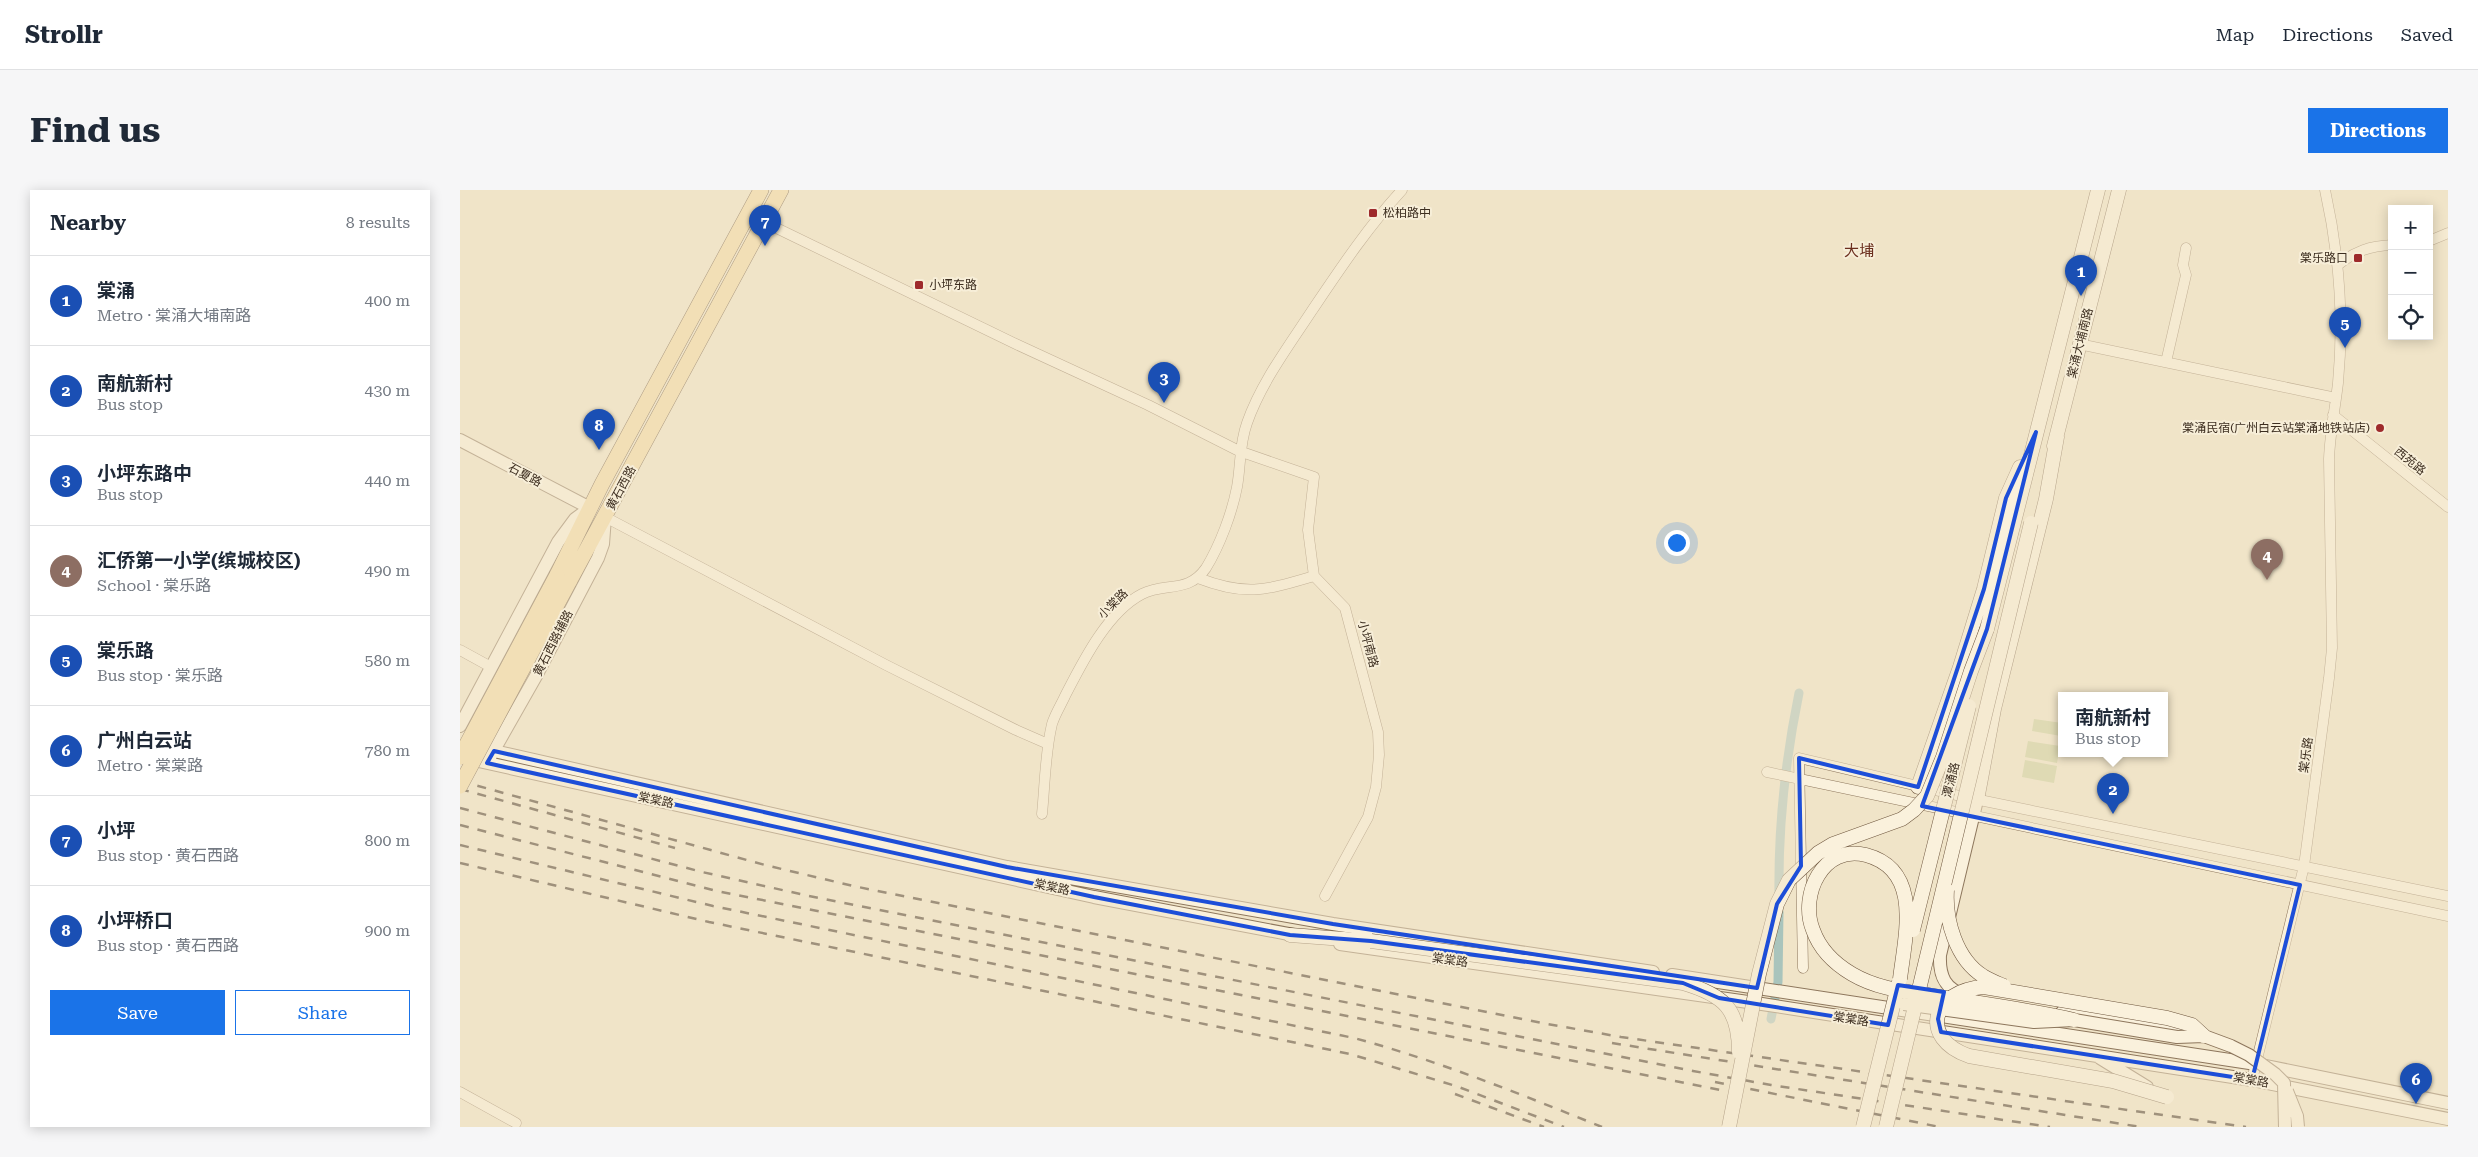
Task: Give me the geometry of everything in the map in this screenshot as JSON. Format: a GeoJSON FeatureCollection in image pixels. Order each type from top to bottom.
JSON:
{"type":"FeatureCollection","features":[{"type":"Feature","properties":{"kind":"main road","name":"黄石西路"},"geometry":{"type":"LineString","coordinates":[[460,786],[563,578],[590,508],[761,190]]}},
{"type":"Feature","properties":{"kind":"main road","name":"黄石西路"},"geometry":{"type":"LineString","coordinates":[[460,757],[563,578],[605,518],[781,190]]}},
{"type":"Feature","properties":{"kind":"main road","name":"棠涌大埔南路"},"geometry":{"type":"LineString","coordinates":[[2036,432],[2098,190]]}},
{"type":"Feature","properties":{"kind":"main road","name":"棠涌大埔南路"},"geometry":{"type":"LineString","coordinates":[[2057,437],[2118,190]]}},
{"type":"Feature","properties":{"kind":"main road","name":"潭涌路"},"geometry":{"type":"LineString","coordinates":[[1862,1127],[1988,630],[2036,432]]}},
{"type":"Feature","properties":{"kind":"main road"},"geometry":{"type":"LineString","coordinates":[[1918,787],[1960,668],[1984,588],[2006,498],[2036,432]]}},
{"type":"Feature","properties":{"kind":"main road","name":"潭涌路"},"geometry":{"type":"LineString","coordinates":[[1886,1127],[2031,523],[2057,437]]}},
{"type":"Feature","properties":{"kind":"main road"},"geometry":{"type":"LineString","coordinates":[[1978,800],[1994,710],[2046,499],[2057,437]]}},
{"type":"Feature","properties":{"kind":"main road"},"geometry":{"type":"LineString","coordinates":[[1729,1127],[1770,923],[1789,880],[1818,853],[1833,844],[1902,818],[1914,810],[1927,796],[1940,766],[1971,671],[1988,630]]}},
{"type":"Feature","properties":{"kind":"main road"},"geometry":{"type":"LineString","coordinates":[[1953,846],[1946,892],[1955,939],[1962,955],[1983,976],[2023,994]]}},
{"type":"Feature","properties":{"kind":"main road"},"geometry":{"type":"LineString","coordinates":[[1900,979],[1908,909],[1901,880],[1890,866],[1877,858],[1864,854],[1849,854],[1834,859],[1821,869],[1813,882],[1809,911],[1812,929],[1826,953],[1838,965],[1880,988],[2074,1020]]}},
{"type":"Feature","properties":{"kind":"main road"},"geometry":{"type":"LineString","coordinates":[[1290,934],[1371,941],[1683,983],[1698,987],[1721,1000],[1733,1014],[1739,1035],[1737,1082]]}},
{"type":"Feature","properties":{"kind":"main road"},"geometry":{"type":"LineString","coordinates":[[2167,1097],[2113,1081],[1969,1056],[1949,1046],[1943,1039],[1938,1027],[1940,1009],[1954,993],[1967,988],[1984,988],[2167,1018],[2192,1025],[2204,1036]]}},
{"type":"Feature","properties":{"kind":"street"},"geometry":{"type":"LineString","coordinates":[[764,222],[1148,405],[1239,451],[1314,477],[1308,530],[1314,576],[1261,590],[1241,591],[1221,587],[1198,578],[1225,527],[1237,488],[1239,451],[1248,420],[1275,368],[1360,240],[1402,190]]}},
{"type":"Feature","properties":{"kind":"street","name":"棠乐路"},"geometry":{"type":"LineString","coordinates":[[2252,1080],[2304,866],[2331,660],[2329,478],[2340,340],[2338,264],[2334,232],[2325,190]]}},
{"type":"Feature","properties":{"kind":"street"},"geometry":{"type":"LineString","coordinates":[[2433,239],[2448,233]]}},
{"type":"Feature","properties":{"kind":"street"},"geometry":{"type":"LineString","coordinates":[[2338,264],[2363,249],[2388,246]]}},
{"type":"Feature","properties":{"kind":"street"},"geometry":{"type":"LineString","coordinates":[[2166,362],[2186,275],[2183,265],[2186,248]]}},
{"type":"Feature","properties":{"kind":"street"},"geometry":{"type":"LineString","coordinates":[[2079,344],[2336,398]]}},
{"type":"Feature","properties":{"kind":"street","name":"西苑路"},"geometry":{"type":"LineString","coordinates":[[2333,416],[2448,507]]}},
{"type":"Feature","properties":{"kind":"street","name":"石夏路"},"geometry":{"type":"LineString","coordinates":[[460,440],[590,508]]}},
{"type":"Feature","properties":{"kind":"street"},"geometry":{"type":"LineString","coordinates":[[460,726],[480,685],[565,531],[572,511],[568,497]]}},
{"type":"Feature","properties":{"kind":"street"},"geometry":{"type":"LineString","coordinates":[[565,531],[575,519],[590,508]]}},
{"type":"Feature","properties":{"kind":"street"},"geometry":{"type":"LineString","coordinates":[[605,518],[886,665],[1048,744]]}},
{"type":"Feature","properties":{"kind":"street","name":"黄石西路辅路"},"geometry":{"type":"LineString","coordinates":[[486,763],[519,707],[598,558],[603,544],[605,518]]}},
{"type":"Feature","properties":{"kind":"street","name":"小坪南路"},"geometry":{"type":"LineString","coordinates":[[1314,576],[1345,608],[1378,732],[1380,755],[1376,787],[1368,817],[1325,896]]}},
{"type":"Feature","properties":{"kind":"street","name":"小棠路"},"geometry":{"type":"LineString","coordinates":[[1042,814],[1048,744],[1053,721],[1081,666],[1116,616],[1128,603],[1142,594],[1184,586],[1198,578]]}},
{"type":"Feature","properties":{"kind":"street"},"geometry":{"type":"LineString","coordinates":[[460,650],[491,667]]}},
{"type":"Feature","properties":{"kind":"street"},"geometry":{"type":"LineString","coordinates":[[480,685],[519,707]]}},
{"type":"Feature","properties":{"kind":"street","name":"棠棠路"},"geometry":{"type":"LineString","coordinates":[[460,743],[1007,867],[1333,924],[2256,1064],[2448,1103]]}},
{"type":"Feature","properties":{"kind":"street","name":"棠棠路"},"geometry":{"type":"LineString","coordinates":[[460,757],[1094,896],[1358,947],[1762,1004],[2252,1080],[2448,1120]]}},
{"type":"Feature","properties":{"kind":"street"},"geometry":{"type":"LineString","coordinates":[[1803,968],[1799,758],[1978,800],[2448,896]]}},
{"type":"Feature","properties":{"kind":"street"},"geometry":{"type":"LineString","coordinates":[[1767,772],[2448,916]]}},
{"type":"Feature","properties":{"kind":"street"},"geometry":{"type":"LineString","coordinates":[[1856,792],[1860,773]]}},
{"type":"Feature","properties":{"kind":"street"},"geometry":{"type":"LineString","coordinates":[[1976,998],[1950,989],[1945,983],[1940,966],[1940,955],[1978,800]]}},
{"type":"Feature","properties":{"kind":"street"},"geometry":{"type":"LineString","coordinates":[[1861,979],[2184,1032],[2256,1064]]}},
{"type":"Feature","properties":{"kind":"street"},"geometry":{"type":"LineString","coordinates":[[1875,1006],[1904,1004],[2034,1022],[2074,1020],[2177,1037],[2204,1036],[2231,1046],[2275,1074],[2284,1084],[2297,1116],[2298,1127]]}},
{"type":"Feature","properties":{"kind":"street"},"geometry":{"type":"LineString","coordinates":[[2098,1056],[2136,1082],[2167,1097]]}},
{"type":"Feature","properties":{"kind":"street"},"geometry":{"type":"LineString","coordinates":[[2279,1127],[2284,1084]]}},
{"type":"Feature","properties":{"kind":"street"},"geometry":{"type":"LineString","coordinates":[[2284,1084],[2285,1127]]}},
{"type":"Feature","properties":{"kind":"street"},"geometry":{"type":"LineString","coordinates":[[460,1092],[516,1123]]}},
{"type":"Feature","properties":{"kind":"highlighted area"},"geometry":{"type":"Polygon","coordinates":[[[2036,432],[1987,629],[1922,806],[2300,885],[2252,1080],[1941,1032],[1938,1019],[1944,992],[1898,985],[1888,1025],[1719,998],[1683,983],[1371,941],[1290,935],[1094,897],[487,763],[494,751],[1007,867],[1333,924],[1757,988],[1777,904],[1801,866],[1799,758],[1918,787],[1984,589],[2006,498],[2036,432]]]}},
{"type":"Feature","properties":{"kind":"green space"},"geometry":{"type":"Polygon","coordinates":[[[2034,719],[2058,722],[2058,735],[2032,731],[2034,719]]]}},
{"type":"Feature","properties":{"kind":"green space"},"geometry":{"type":"Polygon","coordinates":[[[2028,741],[2058,746],[2057,763],[2025,757],[2028,741]]]}},
{"type":"Feature","properties":{"kind":"green space"},"geometry":{"type":"Polygon","coordinates":[[[2025,760],[2057,766],[2054,783],[2022,777],[2025,760]]]}},
{"type":"Feature","properties":{"kind":"waterway"},"geometry":{"type":"LineString","coordinates":[[1779,897],[1783,794],[1799,693]]}},
{"type":"Feature","properties":{"kind":"waterway"},"geometry":{"type":"LineString","coordinates":[[1771,1019],[1778,982],[1779,912]]}},
{"type":"Feature","properties":{"kind":"railway"},"geometry":{"type":"LineString","coordinates":[[460,781],[765,865],[853,886],[1542,1023],[1621,1037],[2246,1127]]}},
{"type":"Feature","properties":{"kind":"railway"},"geometry":{"type":"LineString","coordinates":[[460,789],[675,848]]}},
{"type":"Feature","properties":{"kind":"railway"},"geometry":{"type":"LineString","coordinates":[[460,808],[702,872],[809,896],[1693,1071],[1771,1085],[2050,1127]]}},
{"type":"Feature","properties":{"kind":"railway"},"geometry":{"type":"LineString","coordinates":[[460,825],[717,891],[1725,1091]]}},
{"type":"Feature","properties":{"kind":"railway"},"geometry":{"type":"LineString","coordinates":[[460,845],[713,906],[1354,1038],[1386,1047],[1510,1090],[1602,1127]]}},
{"type":"Feature","properties":{"kind":"railway"},"geometry":{"type":"LineString","coordinates":[[460,863],[709,922],[1350,1054],[1456,1086],[1564,1127]]}},
{"type":"Feature","properties":{"kind":"railway"},"geometry":{"type":"LineString","coordinates":[[1612,1043],[2141,1127]]}},
{"type":"Feature","properties":{"kind":"railway"},"geometry":{"type":"LineString","coordinates":[[1715,1082],[1940,1127]]}},
{"type":"Feature","properties":{"kind":"railway"},"geometry":{"type":"LineString","coordinates":[[1455,1094],[1544,1127]]}},
{"type":"Feature","properties":{"kind":"place","name":"松柏路中"},"geometry":{"type":"Point","coordinates":[1373,213]}},
{"type":"Feature","properties":{"kind":"place","name":"小坪"},"geometry":{"type":"Point","coordinates":[765,246]}},
{"type":"Feature","properties":{"kind":"place","name":"棠乐路口"},"geometry":{"type":"Point","coordinates":[2358,258]}},
{"type":"Feature","properties":{"kind":"place","name":"小坪东路"},"geometry":{"type":"Point","coordinates":[919,285]}},
{"type":"Feature","properties":{"kind":"place","name":"棠涌"},"geometry":{"type":"Point","coordinates":[2081,296]}},
{"type":"Feature","properties":{"kind":"place","name":"棠乐路"},"geometry":{"type":"Point","coordinates":[2345,348]}},
{"type":"Feature","properties":{"kind":"place","name":"小坪东路中"},"geometry":{"type":"Point","coordinates":[1164,403]}},
{"type":"Feature","properties":{"kind":"place","name":"棠涌民宿(广州白云站棠涌地铁站店)"},"geometry":{"type":"Point","coordinates":[2380,428]}},
{"type":"Feature","properties":{"kind":"place","name":"小坪桥口"},"geometry":{"type":"Point","coordinates":[599,450]}},
{"type":"Feature","properties":{"kind":"place","name":"汇侨第一小学(缤城校区)"},"geometry":{"type":"Point","coordinates":[2267,580]}},
{"type":"Feature","properties":{"kind":"place","name":"南航新村"},"geometry":{"type":"Point","coordinates":[2113,814]}},
{"type":"Feature","properties":{"kind":"place","name":"广州白云站"},"geometry":{"type":"Point","coordinates":[2416,1104]}},
{"type":"Feature","properties":{"kind":"district","name":"大埔"},"geometry":{"type":"Point","coordinates":[1859,251]}}]}
